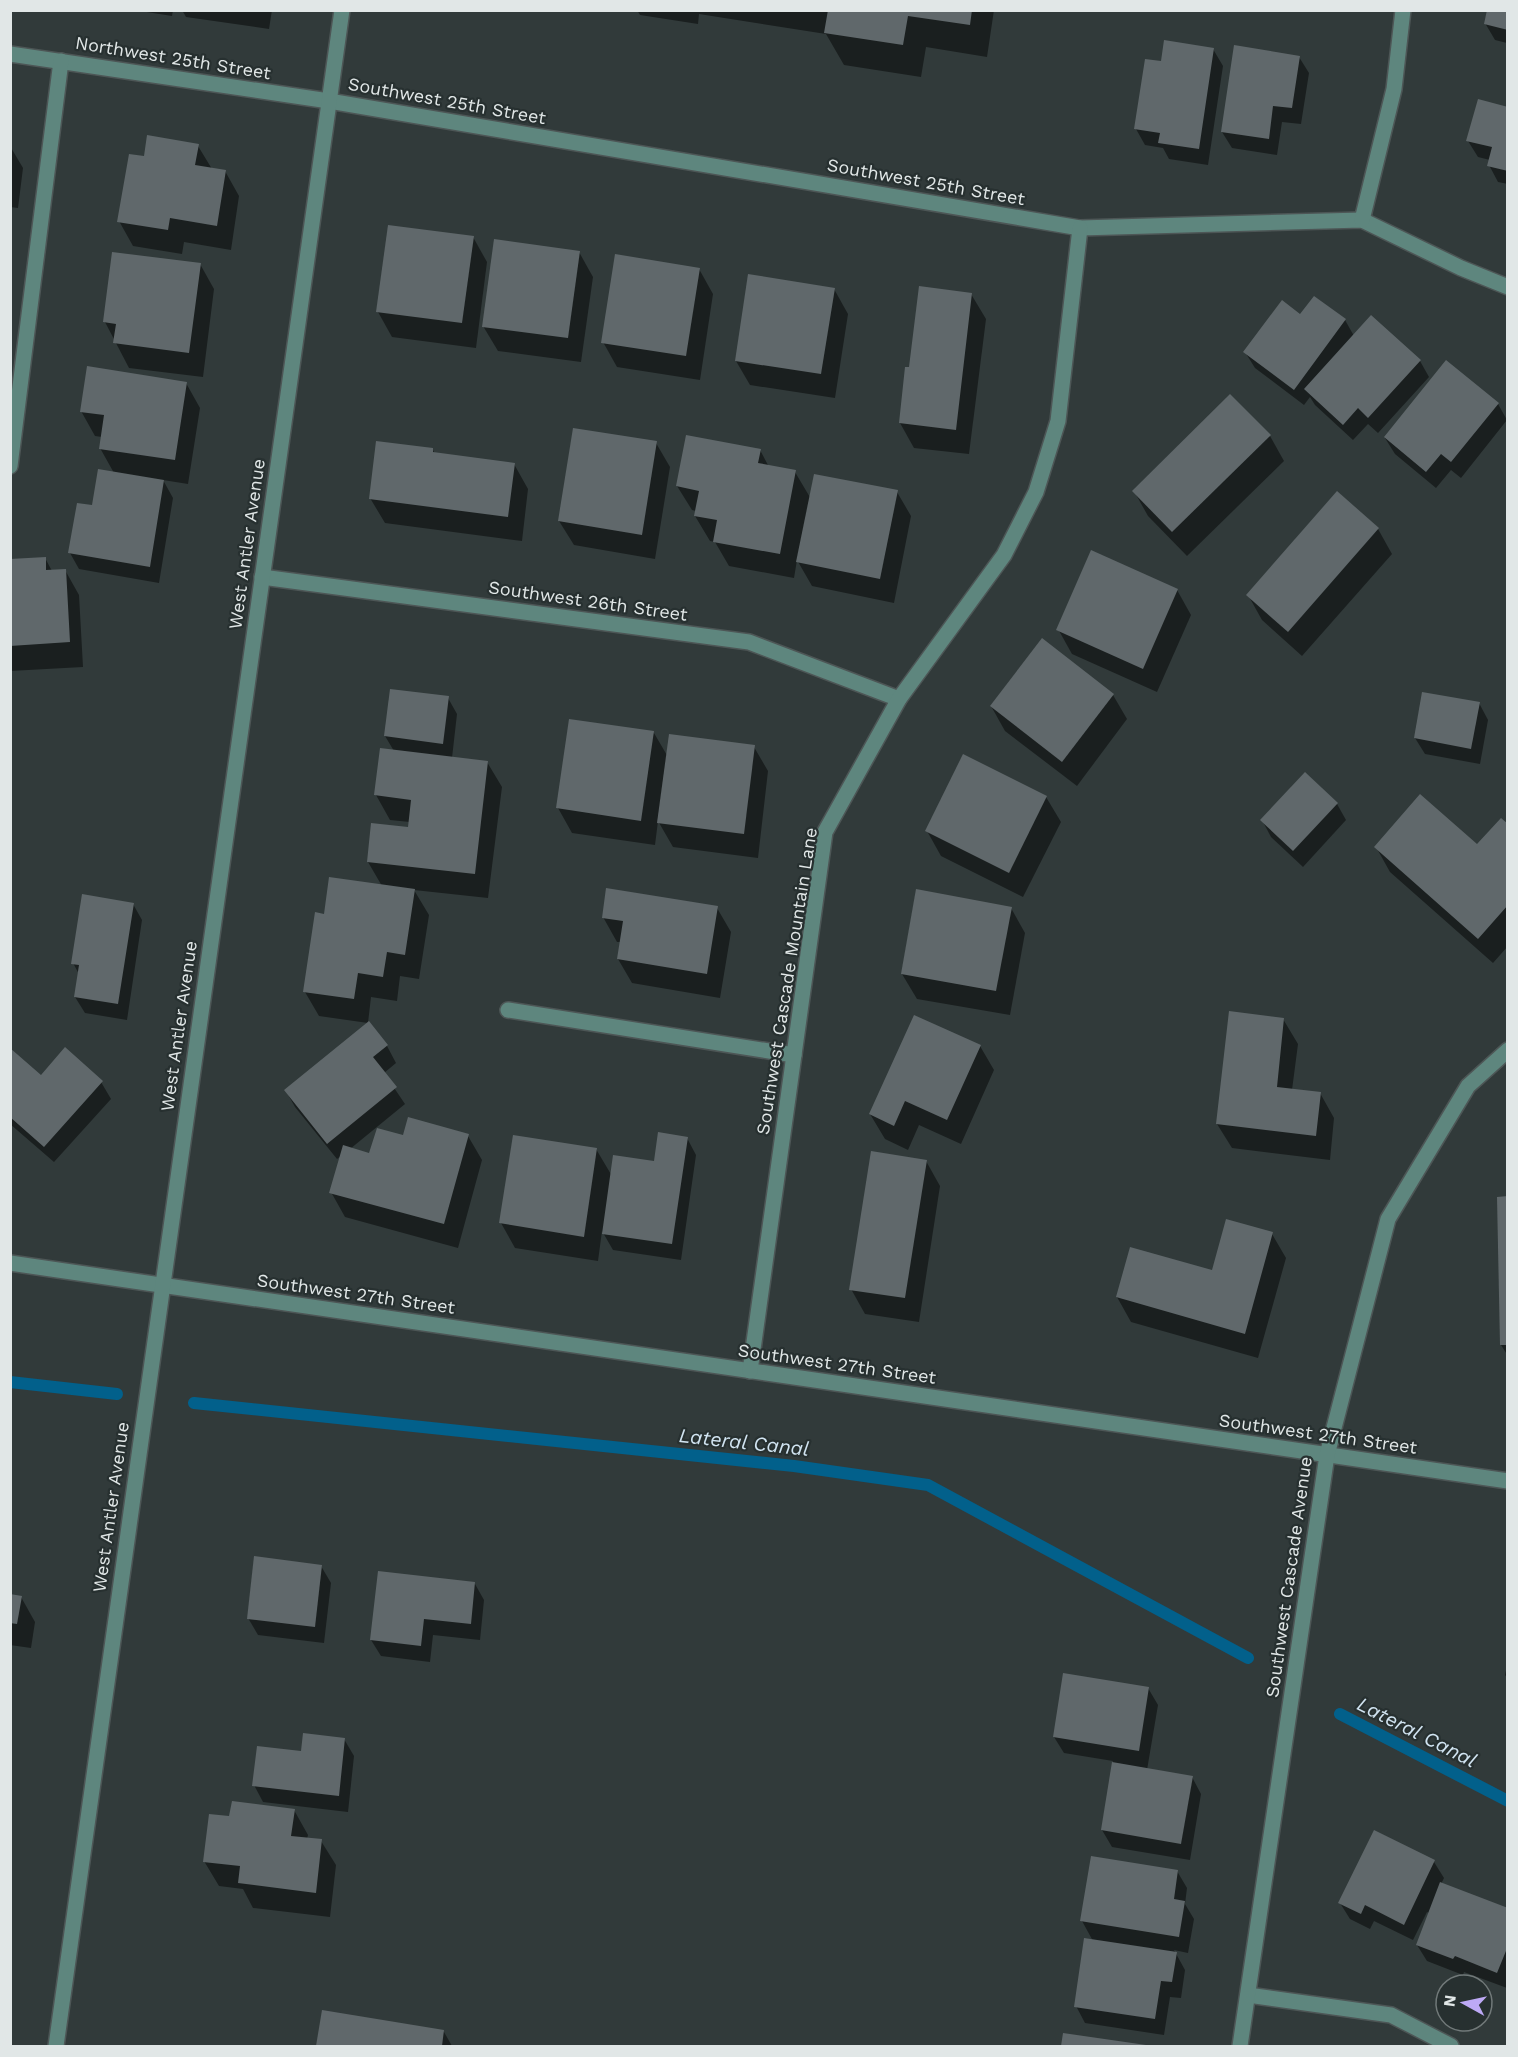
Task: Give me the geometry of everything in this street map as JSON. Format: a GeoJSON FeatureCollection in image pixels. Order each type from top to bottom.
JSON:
{"type":"FeatureCollection","features":[{"type":"Feature","properties":{"kind":"street","name":"West Antler Avenue"},"geometry":{"type":"LineString","coordinates":[[56,2046],[342,10]]}},
{"type":"Feature","properties":{"kind":"street"},"geometry":{"type":"LineString","coordinates":[[1362,220],[1394,88],[1403,10]]}},
{"type":"Feature","properties":{"kind":"street","name":"Northwest 25th Street"},"geometry":{"type":"LineString","coordinates":[[10,54],[329,101]]}},
{"type":"Feature","properties":{"kind":"street"},"geometry":{"type":"LineString","coordinates":[[10,466],[61,61]]}},
{"type":"Feature","properties":{"kind":"street","name":"Southwest 25th Street"},"geometry":{"type":"LineString","coordinates":[[329,101],[1080,228],[1362,220],[1461,268],[1508,287]]}},
{"type":"Feature","properties":{"kind":"street","name":"Southwest Cascade Mountain Lane"},"geometry":{"type":"LineString","coordinates":[[750,1371],[825,832],[899,699],[1004,555],[1036,492],[1058,421],[1080,228]]}},
{"type":"Feature","properties":{"kind":"street","name":"Southwest 26th Street"},"geometry":{"type":"LineString","coordinates":[[262,577],[749,642],[899,699]]}},
{"type":"Feature","properties":{"kind":"street"},"geometry":{"type":"LineString","coordinates":[[508,1010],[794,1054]]}},
{"type":"Feature","properties":{"kind":"street","name":"Southwest Cascade Avenue"},"geometry":{"type":"LineString","coordinates":[[1240,2046],[1327,1455],[1388,1219],[1468,1086],[1508,1050]]}},
{"type":"Feature","properties":{"kind":"street","name":"Southwest 27th Street"},"geometry":{"type":"LineString","coordinates":[[10,1263],[1508,1481]]}},
{"type":"Feature","properties":{"kind":"street"},"geometry":{"type":"LineString","coordinates":[[1248,1995],[1391,2015],[1451,2046]]}},
{"type":"Feature","properties":{"kind":"building"},"geometry":{"type":"Polygon","coordinates":[[[828,10],[972,10],[970,25],[908,16],[903,45],[824,33],[828,10]]]}},
{"type":"Feature","properties":{"kind":"building"},"geometry":{"type":"Polygon","coordinates":[[[1487,10],[1508,10],[1508,30],[1484,24],[1487,10]]]}},
{"type":"Feature","properties":{"kind":"building"},"geometry":{"type":"Polygon","coordinates":[[[1164,40],[1214,48],[1199,149],[1158,143],[1160,133],[1134,129],[1145,59],[1161,61],[1164,40]]]}},
{"type":"Feature","properties":{"kind":"building"},"geometry":{"type":"Polygon","coordinates":[[[1234,45],[1300,56],[1292,108],[1273,106],[1269,139],[1221,132],[1234,45]]]}},
{"type":"Feature","properties":{"kind":"building"},"geometry":{"type":"Polygon","coordinates":[[[1478,99],[1508,107],[1508,171],[1487,166],[1492,147],[1466,141],[1478,99]]]}},
{"type":"Feature","properties":{"kind":"building"},"geometry":{"type":"Polygon","coordinates":[[[147,135],[199,144],[195,165],[226,170],[217,226],[170,218],[168,230],[117,222],[129,154],[144,156],[147,135]]]}},
{"type":"Feature","properties":{"kind":"building"},"geometry":{"type":"Polygon","coordinates":[[[388,225],[474,236],[462,323],[376,312],[388,225]]]}},
{"type":"Feature","properties":{"kind":"building"},"geometry":{"type":"Polygon","coordinates":[[[494,239],[580,251],[568,338],[482,327],[494,239]]]}},
{"type":"Feature","properties":{"kind":"building"},"geometry":{"type":"Polygon","coordinates":[[[112,252],[201,263],[189,353],[113,343],[116,324],[103,322],[112,252]]]}},
{"type":"Feature","properties":{"kind":"building"},"geometry":{"type":"Polygon","coordinates":[[[615,254],[700,268],[686,356],[601,343],[615,254]]]}},
{"type":"Feature","properties":{"kind":"building"},"geometry":{"type":"Polygon","coordinates":[[[748,274],[835,288],[821,374],[735,361],[748,274]]]}},
{"type":"Feature","properties":{"kind":"building"},"geometry":{"type":"Polygon","coordinates":[[[919,286],[972,293],[956,430],[899,423],[905,367],[909,367],[919,286]]]}},
{"type":"Feature","properties":{"kind":"building"},"geometry":{"type":"Polygon","coordinates":[[[1314,296],[1346,319],[1294,390],[1243,352],[1282,300],[1300,314],[1314,296]]]}},
{"type":"Feature","properties":{"kind":"building"},"geometry":{"type":"Polygon","coordinates":[[[1371,315],[1421,360],[1368,418],[1358,408],[1343,425],[1304,389],[1371,315]]]}},
{"type":"Feature","properties":{"kind":"building"},"geometry":{"type":"Polygon","coordinates":[[[1446,360],[1499,403],[1451,462],[1441,454],[1426,472],[1384,437],[1446,360]]]}},
{"type":"Feature","properties":{"kind":"building"},"geometry":{"type":"Polygon","coordinates":[[[87,366],[187,382],[175,460],[99,449],[104,415],[80,412],[87,366]]]}},
{"type":"Feature","properties":{"kind":"building"},"geometry":{"type":"Polygon","coordinates":[[[1230,394],[1271,435],[1172,532],[1132,491],[1230,394]]]}},
{"type":"Feature","properties":{"kind":"building"},"geometry":{"type":"Polygon","coordinates":[[[573,428],[657,441],[642,535],[558,521],[573,428]]]}},
{"type":"Feature","properties":{"kind":"building"},"geometry":{"type":"Polygon","coordinates":[[[686,435],[761,449],[758,463],[796,470],[780,554],[713,542],[717,520],[694,516],[699,491],[676,486],[686,435]]]}},
{"type":"Feature","properties":{"kind":"building"},"geometry":{"type":"Polygon","coordinates":[[[376,441],[433,448],[433,452],[515,463],[508,517],[369,499],[376,441]]]}},
{"type":"Feature","properties":{"kind":"building"},"geometry":{"type":"Polygon","coordinates":[[[98,469],[164,480],[150,567],[68,553],[77,503],[92,505],[98,469]]]}},
{"type":"Feature","properties":{"kind":"building"},"geometry":{"type":"Polygon","coordinates":[[[814,474],[898,490],[880,579],[796,562],[814,474]]]}},
{"type":"Feature","properties":{"kind":"building"},"geometry":{"type":"Polygon","coordinates":[[[1337,491],[1379,528],[1288,632],[1246,595],[1337,491]]]}},
{"type":"Feature","properties":{"kind":"building"},"geometry":{"type":"Polygon","coordinates":[[[1091,550],[1178,589],[1143,669],[1056,630],[1091,550]]]}},
{"type":"Feature","properties":{"kind":"building"},"geometry":{"type":"Polygon","coordinates":[[[46,557],[46,570],[66,569],[70,642],[10,646],[10,559],[46,557]]]}},
{"type":"Feature","properties":{"kind":"building"},"geometry":{"type":"Polygon","coordinates":[[[1042,638],[1114,694],[1062,762],[990,706],[1042,638]]]}},
{"type":"Feature","properties":{"kind":"building"},"geometry":{"type":"Polygon","coordinates":[[[390,689],[449,696],[443,744],[384,736],[390,689]]]}},
{"type":"Feature","properties":{"kind":"building"},"geometry":{"type":"Polygon","coordinates":[[[1422,692],[1480,702],[1471,749],[1414,738],[1422,692]]]}},
{"type":"Feature","properties":{"kind":"building"},"geometry":{"type":"Polygon","coordinates":[[[569,719],[654,731],[641,821],[556,808],[569,719]]]}},
{"type":"Feature","properties":{"kind":"building"},"geometry":{"type":"Polygon","coordinates":[[[669,734],[755,745],[744,834],[657,823],[669,734]]]}},
{"type":"Feature","properties":{"kind":"building"},"geometry":{"type":"Polygon","coordinates":[[[380,748],[488,761],[475,874],[367,862],[371,823],[408,827],[411,800],[374,795],[380,748]]]}},
{"type":"Feature","properties":{"kind":"building"},"geometry":{"type":"Polygon","coordinates":[[[963,754],[1047,796],[1009,873],[925,831],[963,754]]]}},
{"type":"Feature","properties":{"kind":"building"},"geometry":{"type":"Polygon","coordinates":[[[1305,772],[1338,803],[1293,851],[1260,820],[1305,772]]]}},
{"type":"Feature","properties":{"kind":"building"},"geometry":{"type":"Polygon","coordinates":[[[1420,794],[1477,844],[1501,818],[1508,824],[1508,905],[1478,939],[1374,847],[1420,794]]]}},
{"type":"Feature","properties":{"kind":"building"},"geometry":{"type":"Polygon","coordinates":[[[329,877],[415,889],[405,955],[387,952],[383,977],[358,973],[354,999],[303,992],[315,912],[324,914],[329,877]]]}},
{"type":"Feature","properties":{"kind":"building"},"geometry":{"type":"Polygon","coordinates":[[[606,888],[718,906],[707,974],[617,959],[623,921],[602,918],[606,888]]]}},
{"type":"Feature","properties":{"kind":"building"},"geometry":{"type":"Polygon","coordinates":[[[916,889],[1012,907],[996,991],[901,974],[916,889]]]}},
{"type":"Feature","properties":{"kind":"building"},"geometry":{"type":"Polygon","coordinates":[[[82,894],[134,903],[118,1004],[74,997],[79,965],[71,964],[82,894]]]}},
{"type":"Feature","properties":{"kind":"building"},"geometry":{"type":"Polygon","coordinates":[[[1229,1011],[1284,1018],[1277,1087],[1321,1092],[1316,1136],[1216,1124],[1229,1011]]]}},
{"type":"Feature","properties":{"kind":"building"},"geometry":{"type":"Polygon","coordinates":[[[914,1015],[981,1045],[947,1120],[905,1101],[894,1126],[869,1114],[914,1015]]]}},
{"type":"Feature","properties":{"kind":"building"},"geometry":{"type":"Polygon","coordinates":[[[369,1021],[388,1045],[373,1057],[397,1087],[327,1144],[284,1090],[369,1021]]]}},
{"type":"Feature","properties":{"kind":"building"},"geometry":{"type":"Polygon","coordinates":[[[65,1047],[103,1081],[44,1147],[10,1117],[10,1048],[41,1075],[65,1047]]]}},
{"type":"Feature","properties":{"kind":"building"},"geometry":{"type":"Polygon","coordinates":[[[408,1117],[469,1134],[444,1224],[329,1193],[343,1145],[369,1153],[377,1128],[403,1135],[408,1117]]]}},
{"type":"Feature","properties":{"kind":"building"},"geometry":{"type":"Polygon","coordinates":[[[658,1132],[688,1137],[672,1244],[602,1234],[613,1155],[654,1161],[658,1132]]]}},
{"type":"Feature","properties":{"kind":"building"},"geometry":{"type":"Polygon","coordinates":[[[513,1135],[597,1148],[584,1237],[499,1223],[513,1135]]]}},
{"type":"Feature","properties":{"kind":"building"},"geometry":{"type":"Polygon","coordinates":[[[871,1151],[927,1160],[905,1298],[849,1290],[871,1151]]]}},
{"type":"Feature","properties":{"kind":"building"},"geometry":{"type":"Polygon","coordinates":[[[1508,1196],[1508,1345],[1500,1345],[1497,1197],[1508,1196]]]}},
{"type":"Feature","properties":{"kind":"building"},"geometry":{"type":"Polygon","coordinates":[[[1226,1219],[1273,1232],[1245,1334],[1116,1297],[1130,1247],[1212,1270],[1226,1219]]]}},
{"type":"Feature","properties":{"kind":"building"},"geometry":{"type":"Polygon","coordinates":[[[254,1556],[322,1565],[315,1627],[247,1619],[254,1556]]]}},
{"type":"Feature","properties":{"kind":"building"},"geometry":{"type":"Polygon","coordinates":[[[378,1571],[475,1582],[471,1624],[424,1619],[421,1646],[370,1640],[378,1571]]]}},
{"type":"Feature","properties":{"kind":"building"},"geometry":{"type":"Polygon","coordinates":[[[10,1594],[22,1596],[17,1624],[10,1623],[10,1594]]]}},
{"type":"Feature","properties":{"kind":"building"},"geometry":{"type":"Polygon","coordinates":[[[1063,1673],[1149,1687],[1139,1751],[1053,1737],[1063,1673]]]}},
{"type":"Feature","properties":{"kind":"building"},"geometry":{"type":"Polygon","coordinates":[[[303,1733],[345,1738],[339,1796],[252,1786],[257,1746],[301,1751],[303,1733]]]}},
{"type":"Feature","properties":{"kind":"building"},"geometry":{"type":"Polygon","coordinates":[[[1112,1762],[1193,1776],[1181,1844],[1101,1830],[1112,1762]]]}},
{"type":"Feature","properties":{"kind":"building"},"geometry":{"type":"Polygon","coordinates":[[[232,1801],[295,1809],[291,1836],[322,1839],[316,1893],[238,1883],[240,1866],[203,1862],[209,1814],[229,1816],[232,1801]]]}},
{"type":"Feature","properties":{"kind":"building"},"geometry":{"type":"Polygon","coordinates":[[[1374,1830],[1435,1860],[1404,1925],[1365,1905],[1361,1914],[1338,1903],[1374,1830]]]}},
{"type":"Feature","properties":{"kind":"building"},"geometry":{"type":"Polygon","coordinates":[[[1091,1856],[1178,1870],[1174,1899],[1185,1901],[1179,1937],[1080,1921],[1091,1856]]]}},
{"type":"Feature","properties":{"kind":"building"},"geometry":{"type":"Polygon","coordinates":[[[1440,1882],[1508,1908],[1508,1946],[1497,1973],[1455,1956],[1453,1959],[1416,1945],[1440,1882]]]}},
{"type":"Feature","properties":{"kind":"building"},"geometry":{"type":"Polygon","coordinates":[[[1084,1938],[1177,1952],[1172,1982],[1161,1981],[1155,2019],[1074,2007],[1084,1938]]]}},
{"type":"Feature","properties":{"kind":"building"},"geometry":{"type":"Polygon","coordinates":[[[322,2010],[444,2030],[442,2046],[316,2046],[322,2010]]]}},
{"type":"Feature","properties":{"kind":"building"},"geometry":{"type":"Polygon","coordinates":[[[1063,2033],[1146,2045],[1146,2046],[1061,2046],[1063,2033]]]}},
{"type":"Feature","properties":{"kind":"waterway","name":"Lateral Canal"},"geometry":{"type":"LineString","coordinates":[[10,1382],[117,1394]]}},
{"type":"Feature","properties":{"kind":"waterway","name":"Lateral Canal"},"geometry":{"type":"LineString","coordinates":[[194,1403],[794,1466],[928,1485],[1248,1658]]}},
{"type":"Feature","properties":{"kind":"waterway","name":"Lateral Canal"},"geometry":{"type":"LineString","coordinates":[[1340,1714],[1508,1801]]}}]}
